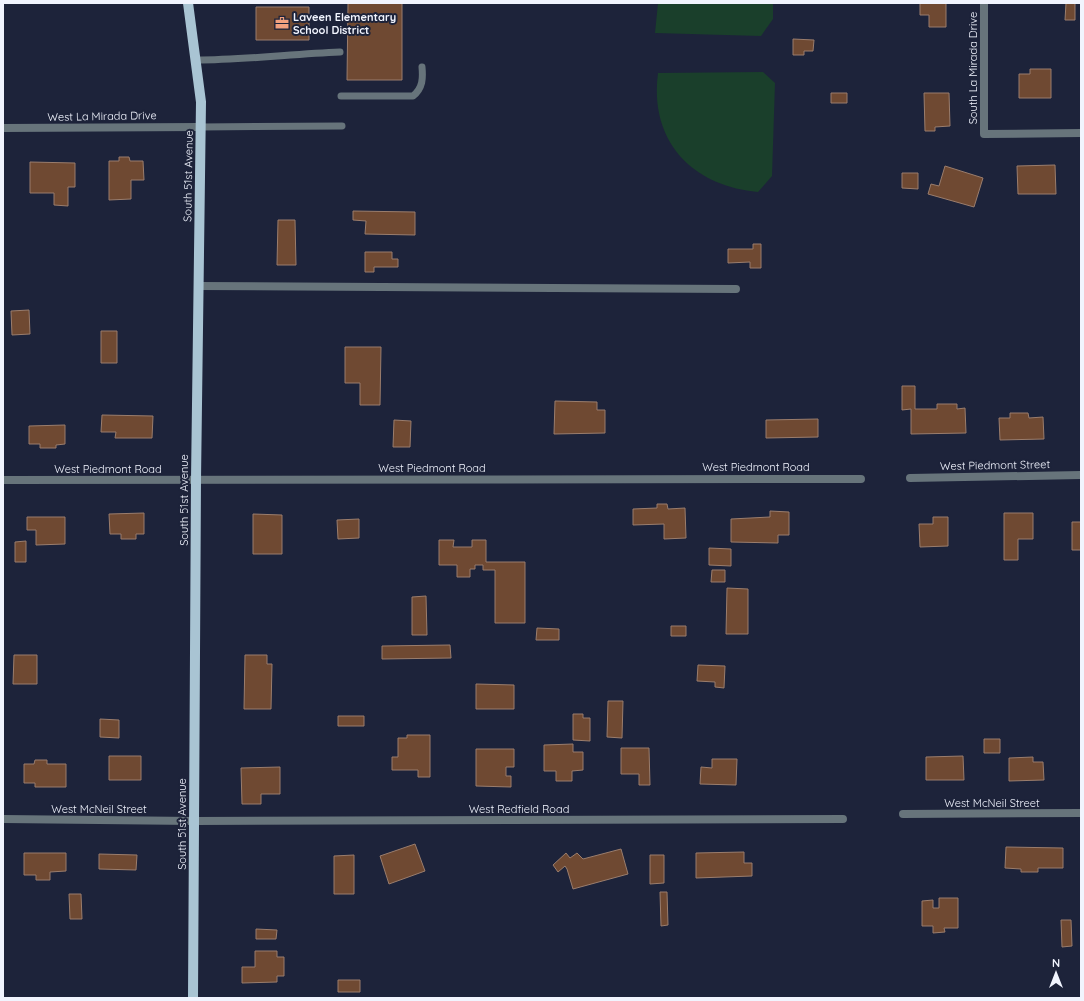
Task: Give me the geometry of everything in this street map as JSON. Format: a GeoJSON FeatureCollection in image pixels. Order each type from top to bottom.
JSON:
{"type":"FeatureCollection","features":[{"type":"Feature","properties":{"kind":"main road","name":"South 51st Avenue"},"geometry":{"type":"LineString","coordinates":[[188,3],[201,102],[196,480],[193,998]]}},
{"type":"Feature","properties":{"kind":"street","name":"South La Mirada Drive"},"geometry":{"type":"LineString","coordinates":[[984,3],[984,134],[1081,133]]}},
{"type":"Feature","properties":{"kind":"street","name":"West La Mirada Drive"},"geometry":{"type":"LineString","coordinates":[[3,128],[200,127]]}},
{"type":"Feature","properties":{"kind":"street"},"geometry":{"type":"LineString","coordinates":[[198,286],[736,289]]}},
{"type":"Feature","properties":{"kind":"street","name":"West Piedmont Street"},"geometry":{"type":"LineString","coordinates":[[910,478],[1081,475]]}},
{"type":"Feature","properties":{"kind":"street","name":"West Piedmont Road"},"geometry":{"type":"LineString","coordinates":[[3,480],[861,479]]}},
{"type":"Feature","properties":{"kind":"street","name":"West McNeil Street"},"geometry":{"type":"LineString","coordinates":[[903,814],[1081,813]]}},
{"type":"Feature","properties":{"kind":"street","name":"West McNeil Street"},"geometry":{"type":"LineString","coordinates":[[3,819],[194,821]]}},
{"type":"Feature","properties":{"kind":"street","name":"West Redfield Road"},"geometry":{"type":"LineString","coordinates":[[194,821],[843,819]]}},
{"type":"Feature","properties":{"kind":"lane"},"geometry":{"type":"LineString","coordinates":[[196,60],[245,59],[263,55],[340,52]]}},
{"type":"Feature","properties":{"kind":"lane"},"geometry":{"type":"LineString","coordinates":[[341,96],[414,96],[419,91],[421,85],[422,67]]}},
{"type":"Feature","properties":{"kind":"lane"},"geometry":{"type":"LineString","coordinates":[[200,127],[342,126]]}},
{"type":"Feature","properties":{"kind":"green space"},"geometry":{"type":"Polygon","coordinates":[[[658,3],[773,3],[773,19],[761,36],[655,33],[658,3]]]}},
{"type":"Feature","properties":{"kind":"green space"},"geometry":{"type":"Polygon","coordinates":[[[763,72],[775,83],[772,176],[758,192],[734,188],[713,180],[695,170],[680,156],[668,139],[661,119],[657,97],[658,73],[763,72]]]}},
{"type":"Feature","properties":{"kind":"building"},"geometry":{"type":"Polygon","coordinates":[[[348,3],[402,3],[402,80],[347,80],[348,3]]]}},
{"type":"Feature","properties":{"kind":"building"},"geometry":{"type":"Polygon","coordinates":[[[920,3],[946,3],[946,27],[929,27],[929,15],[920,15],[920,3]]]}},
{"type":"Feature","properties":{"kind":"building"},"geometry":{"type":"Polygon","coordinates":[[[1066,3],[1075,3],[1075,20],[1065,20],[1066,3]]]}},
{"type":"Feature","properties":{"kind":"building","name":"Laveen Elementary School District"},"geometry":{"type":"Polygon","coordinates":[[[256,7],[309,7],[309,40],[256,40],[256,7]]]}},
{"type":"Feature","properties":{"kind":"building"},"geometry":{"type":"Polygon","coordinates":[[[793,39],[814,40],[813,51],[804,51],[804,55],[793,55],[793,39]]]}},
{"type":"Feature","properties":{"kind":"building"},"geometry":{"type":"Polygon","coordinates":[[[1030,69],[1051,69],[1051,98],[1019,98],[1019,74],[1030,74],[1030,69]]]}},
{"type":"Feature","properties":{"kind":"building"},"geometry":{"type":"Polygon","coordinates":[[[831,93],[847,93],[847,103],[831,103],[831,93]]]}},
{"type":"Feature","properties":{"kind":"building"},"geometry":{"type":"Polygon","coordinates":[[[924,93],[949,93],[950,126],[935,127],[935,131],[925,131],[924,93]]]}},
{"type":"Feature","properties":{"kind":"building"},"geometry":{"type":"Polygon","coordinates":[[[119,157],[129,157],[130,161],[143,161],[144,180],[131,180],[131,199],[109,200],[109,161],[119,161],[119,157]]]}},
{"type":"Feature","properties":{"kind":"building"},"geometry":{"type":"Polygon","coordinates":[[[30,162],[75,163],[75,187],[68,187],[68,206],[54,205],[54,193],[30,193],[30,162]]]}},
{"type":"Feature","properties":{"kind":"building"},"geometry":{"type":"Polygon","coordinates":[[[1055,165],[1056,194],[1018,194],[1017,166],[1055,165]]]}},
{"type":"Feature","properties":{"kind":"building"},"geometry":{"type":"Polygon","coordinates":[[[945,166],[983,178],[974,207],[928,194],[931,184],[939,186],[945,166]]]}},
{"type":"Feature","properties":{"kind":"building"},"geometry":{"type":"Polygon","coordinates":[[[902,173],[918,173],[918,189],[902,188],[902,173]]]}},
{"type":"Feature","properties":{"kind":"building"},"geometry":{"type":"Polygon","coordinates":[[[353,211],[415,212],[415,235],[365,234],[366,221],[353,220],[353,211]]]}},
{"type":"Feature","properties":{"kind":"building"},"geometry":{"type":"Polygon","coordinates":[[[278,220],[295,220],[296,265],[277,265],[278,220]]]}},
{"type":"Feature","properties":{"kind":"building"},"geometry":{"type":"Polygon","coordinates":[[[753,244],[761,244],[761,268],[750,268],[750,262],[728,263],[728,249],[753,249],[753,244]]]}},
{"type":"Feature","properties":{"kind":"building"},"geometry":{"type":"Polygon","coordinates":[[[365,252],[392,252],[392,259],[398,259],[398,267],[374,267],[374,272],[365,272],[365,252]]]}},
{"type":"Feature","properties":{"kind":"building"},"geometry":{"type":"Polygon","coordinates":[[[29,310],[30,334],[12,335],[11,311],[29,310]]]}},
{"type":"Feature","properties":{"kind":"building"},"geometry":{"type":"Polygon","coordinates":[[[101,331],[117,331],[117,363],[101,363],[101,331]]]}},
{"type":"Feature","properties":{"kind":"building"},"geometry":{"type":"Polygon","coordinates":[[[345,347],[381,347],[380,405],[360,405],[360,383],[345,383],[345,347]]]}},
{"type":"Feature","properties":{"kind":"building"},"geometry":{"type":"Polygon","coordinates":[[[902,386],[915,386],[915,409],[937,409],[937,404],[957,404],[957,409],[965,408],[966,433],[911,434],[911,409],[902,410],[902,386]]]}},
{"type":"Feature","properties":{"kind":"building"},"geometry":{"type":"Polygon","coordinates":[[[555,401],[597,402],[597,410],[605,410],[605,433],[554,434],[555,401]]]}},
{"type":"Feature","properties":{"kind":"building"},"geometry":{"type":"Polygon","coordinates":[[[1010,413],[1028,413],[1029,418],[1043,417],[1044,439],[1000,440],[999,418],[1010,418],[1010,413]]]}},
{"type":"Feature","properties":{"kind":"building"},"geometry":{"type":"Polygon","coordinates":[[[102,415],[153,416],[152,438],[115,438],[116,432],[101,432],[102,415]]]}},
{"type":"Feature","properties":{"kind":"building"},"geometry":{"type":"Polygon","coordinates":[[[818,419],[818,437],[766,438],[766,420],[818,419]]]}},
{"type":"Feature","properties":{"kind":"building"},"geometry":{"type":"Polygon","coordinates":[[[394,420],[411,421],[410,447],[393,447],[394,420]]]}},
{"type":"Feature","properties":{"kind":"building"},"geometry":{"type":"Polygon","coordinates":[[[65,425],[65,444],[56,445],[56,448],[40,448],[40,444],[29,444],[29,426],[65,425]]]}},
{"type":"Feature","properties":{"kind":"building"},"geometry":{"type":"Polygon","coordinates":[[[657,504],[667,504],[668,509],[685,508],[686,538],[664,539],[664,524],[633,525],[633,509],[657,508],[657,504]]]}},
{"type":"Feature","properties":{"kind":"building"},"geometry":{"type":"Polygon","coordinates":[[[770,511],[789,512],[789,535],[778,535],[778,543],[731,542],[731,519],[770,517],[770,511]]]}},
{"type":"Feature","properties":{"kind":"building"},"geometry":{"type":"Polygon","coordinates":[[[144,513],[144,534],[136,534],[136,539],[121,539],[121,534],[110,534],[109,514],[144,513]]]}},
{"type":"Feature","properties":{"kind":"building"},"geometry":{"type":"Polygon","coordinates":[[[1004,513],[1033,513],[1033,539],[1018,539],[1018,560],[1004,560],[1004,513]]]}},
{"type":"Feature","properties":{"kind":"building"},"geometry":{"type":"Polygon","coordinates":[[[253,514],[282,515],[282,554],[253,554],[253,514]]]}},
{"type":"Feature","properties":{"kind":"building"},"geometry":{"type":"Polygon","coordinates":[[[27,517],[65,517],[65,544],[36,545],[36,530],[27,530],[27,517]]]}},
{"type":"Feature","properties":{"kind":"building"},"geometry":{"type":"Polygon","coordinates":[[[933,517],[948,517],[948,546],[920,547],[919,524],[933,524],[933,517]]]}},
{"type":"Feature","properties":{"kind":"building"},"geometry":{"type":"Polygon","coordinates":[[[359,519],[359,538],[338,539],[337,520],[359,519]]]}},
{"type":"Feature","properties":{"kind":"building"},"geometry":{"type":"Polygon","coordinates":[[[1072,522],[1081,522],[1081,550],[1072,550],[1072,522]]]}},
{"type":"Feature","properties":{"kind":"building"},"geometry":{"type":"Polygon","coordinates":[[[439,540],[454,540],[453,547],[472,547],[472,540],[486,540],[486,562],[525,562],[525,623],[495,623],[495,570],[483,570],[483,565],[475,565],[475,569],[470,569],[470,577],[457,577],[457,565],[439,565],[439,540]]]}},
{"type":"Feature","properties":{"kind":"building"},"geometry":{"type":"Polygon","coordinates":[[[26,541],[26,562],[15,562],[15,542],[26,541]]]}},
{"type":"Feature","properties":{"kind":"building"},"geometry":{"type":"Polygon","coordinates":[[[709,548],[731,549],[731,566],[709,565],[709,548]]]}},
{"type":"Feature","properties":{"kind":"building"},"geometry":{"type":"Polygon","coordinates":[[[712,570],[725,570],[725,582],[711,582],[712,570]]]}},
{"type":"Feature","properties":{"kind":"building"},"geometry":{"type":"Polygon","coordinates":[[[727,588],[748,589],[748,634],[726,634],[727,588]]]}},
{"type":"Feature","properties":{"kind":"building"},"geometry":{"type":"Polygon","coordinates":[[[426,596],[427,635],[412,635],[412,597],[426,596]]]}},
{"type":"Feature","properties":{"kind":"building"},"geometry":{"type":"Polygon","coordinates":[[[671,626],[686,626],[686,636],[671,636],[671,626]]]}},
{"type":"Feature","properties":{"kind":"building"},"geometry":{"type":"Polygon","coordinates":[[[537,628],[559,629],[559,640],[536,640],[537,628]]]}},
{"type":"Feature","properties":{"kind":"building"},"geometry":{"type":"Polygon","coordinates":[[[450,645],[451,658],[382,659],[382,646],[450,645]]]}},
{"type":"Feature","properties":{"kind":"building"},"geometry":{"type":"Polygon","coordinates":[[[14,655],[37,655],[37,684],[13,684],[14,655]]]}},
{"type":"Feature","properties":{"kind":"building"},"geometry":{"type":"Polygon","coordinates":[[[245,655],[267,655],[267,664],[272,664],[271,709],[244,709],[245,655]]]}},
{"type":"Feature","properties":{"kind":"building"},"geometry":{"type":"Polygon","coordinates":[[[698,665],[725,666],[724,688],[715,687],[715,682],[697,681],[698,665]]]}},
{"type":"Feature","properties":{"kind":"building"},"geometry":{"type":"Polygon","coordinates":[[[476,684],[514,685],[514,709],[476,709],[476,684]]]}},
{"type":"Feature","properties":{"kind":"building"},"geometry":{"type":"Polygon","coordinates":[[[608,701],[623,701],[622,738],[607,737],[608,701]]]}},
{"type":"Feature","properties":{"kind":"building"},"geometry":{"type":"Polygon","coordinates":[[[573,714],[583,714],[583,718],[590,718],[590,741],[573,740],[573,714]]]}},
{"type":"Feature","properties":{"kind":"building"},"geometry":{"type":"Polygon","coordinates":[[[338,716],[364,716],[364,726],[338,726],[338,716]]]}},
{"type":"Feature","properties":{"kind":"building"},"geometry":{"type":"Polygon","coordinates":[[[100,719],[119,720],[119,738],[100,737],[100,719]]]}},
{"type":"Feature","properties":{"kind":"building"},"geometry":{"type":"Polygon","coordinates":[[[407,735],[430,735],[430,777],[418,777],[418,770],[392,770],[392,757],[398,757],[398,738],[407,738],[407,735]]]}},
{"type":"Feature","properties":{"kind":"building"},"geometry":{"type":"Polygon","coordinates":[[[984,739],[1000,739],[1000,753],[984,753],[984,739]]]}},
{"type":"Feature","properties":{"kind":"building"},"geometry":{"type":"Polygon","coordinates":[[[573,744],[573,752],[583,752],[583,770],[572,771],[572,781],[556,781],[556,771],[544,771],[544,745],[573,744]]]}},
{"type":"Feature","properties":{"kind":"building"},"geometry":{"type":"Polygon","coordinates":[[[621,748],[649,748],[650,785],[639,785],[639,774],[621,774],[621,748]]]}},
{"type":"Feature","properties":{"kind":"building"},"geometry":{"type":"Polygon","coordinates":[[[476,749],[514,749],[514,767],[506,767],[506,776],[511,776],[511,787],[476,786],[476,749]]]}},
{"type":"Feature","properties":{"kind":"building"},"geometry":{"type":"Polygon","coordinates":[[[109,756],[141,756],[141,780],[109,780],[109,756]]]}},
{"type":"Feature","properties":{"kind":"building"},"geometry":{"type":"Polygon","coordinates":[[[963,756],[964,780],[926,780],[926,757],[963,756]]]}},
{"type":"Feature","properties":{"kind":"building"},"geometry":{"type":"Polygon","coordinates":[[[1033,757],[1033,762],[1043,762],[1044,780],[1009,781],[1009,758],[1033,757]]]}},
{"type":"Feature","properties":{"kind":"building"},"geometry":{"type":"Polygon","coordinates":[[[712,759],[737,759],[736,785],[700,784],[701,767],[712,768],[712,759]]]}},
{"type":"Feature","properties":{"kind":"building"},"geometry":{"type":"Polygon","coordinates":[[[35,760],[47,760],[47,764],[66,764],[66,787],[35,787],[35,783],[24,783],[24,764],[34,764],[35,760]]]}},
{"type":"Feature","properties":{"kind":"building"},"geometry":{"type":"Polygon","coordinates":[[[280,767],[280,794],[261,794],[261,804],[242,804],[241,768],[280,767]]]}},
{"type":"Feature","properties":{"kind":"building"},"geometry":{"type":"Polygon","coordinates":[[[415,844],[425,871],[389,884],[380,856],[415,844]]]}},
{"type":"Feature","properties":{"kind":"building"},"geometry":{"type":"Polygon","coordinates":[[[1006,847],[1063,848],[1063,868],[1038,868],[1038,872],[1021,872],[1021,869],[1005,868],[1006,847]]]}},
{"type":"Feature","properties":{"kind":"building"},"geometry":{"type":"Polygon","coordinates":[[[621,849],[628,874],[573,889],[565,866],[558,872],[553,865],[566,853],[570,858],[577,853],[583,859],[621,849]]]}},
{"type":"Feature","properties":{"kind":"building"},"geometry":{"type":"Polygon","coordinates":[[[744,852],[744,863],[752,863],[752,876],[696,878],[696,853],[744,852]]]}},
{"type":"Feature","properties":{"kind":"building"},"geometry":{"type":"Polygon","coordinates":[[[24,853],[66,853],[66,871],[50,872],[50,880],[36,880],[36,875],[24,875],[24,853]]]}},
{"type":"Feature","properties":{"kind":"building"},"geometry":{"type":"Polygon","coordinates":[[[99,854],[137,855],[136,870],[99,869],[99,854]]]}},
{"type":"Feature","properties":{"kind":"building"},"geometry":{"type":"Polygon","coordinates":[[[354,855],[354,894],[334,894],[334,856],[354,855]]]}},
{"type":"Feature","properties":{"kind":"building"},"geometry":{"type":"Polygon","coordinates":[[[650,855],[664,855],[664,883],[650,884],[650,855]]]}},
{"type":"Feature","properties":{"kind":"building"},"geometry":{"type":"Polygon","coordinates":[[[660,892],[667,892],[668,925],[661,926],[660,892]]]}},
{"type":"Feature","properties":{"kind":"building"},"geometry":{"type":"Polygon","coordinates":[[[69,894],[81,894],[82,919],[70,919],[69,894]]]}},
{"type":"Feature","properties":{"kind":"building"},"geometry":{"type":"Polygon","coordinates":[[[939,898],[958,898],[958,928],[944,928],[945,932],[933,933],[933,926],[922,926],[922,901],[933,900],[933,908],[939,908],[939,898]]]}},
{"type":"Feature","properties":{"kind":"building"},"geometry":{"type":"Polygon","coordinates":[[[1061,920],[1071,920],[1072,946],[1062,947],[1061,920]]]}},
{"type":"Feature","properties":{"kind":"building"},"geometry":{"type":"Polygon","coordinates":[[[256,929],[277,930],[276,939],[256,939],[256,929]]]}},
{"type":"Feature","properties":{"kind":"building"},"geometry":{"type":"Polygon","coordinates":[[[255,951],[277,951],[277,957],[284,957],[284,976],[277,976],[277,982],[242,983],[242,967],[255,967],[255,951]]]}},
{"type":"Feature","properties":{"kind":"building"},"geometry":{"type":"Polygon","coordinates":[[[338,980],[360,980],[360,992],[338,992],[338,980]]]}},
{"type":"Feature","properties":{"kind":"place","name":"Laveen Elementary School District"},"geometry":{"type":"Point","coordinates":[282,23]}}]}
